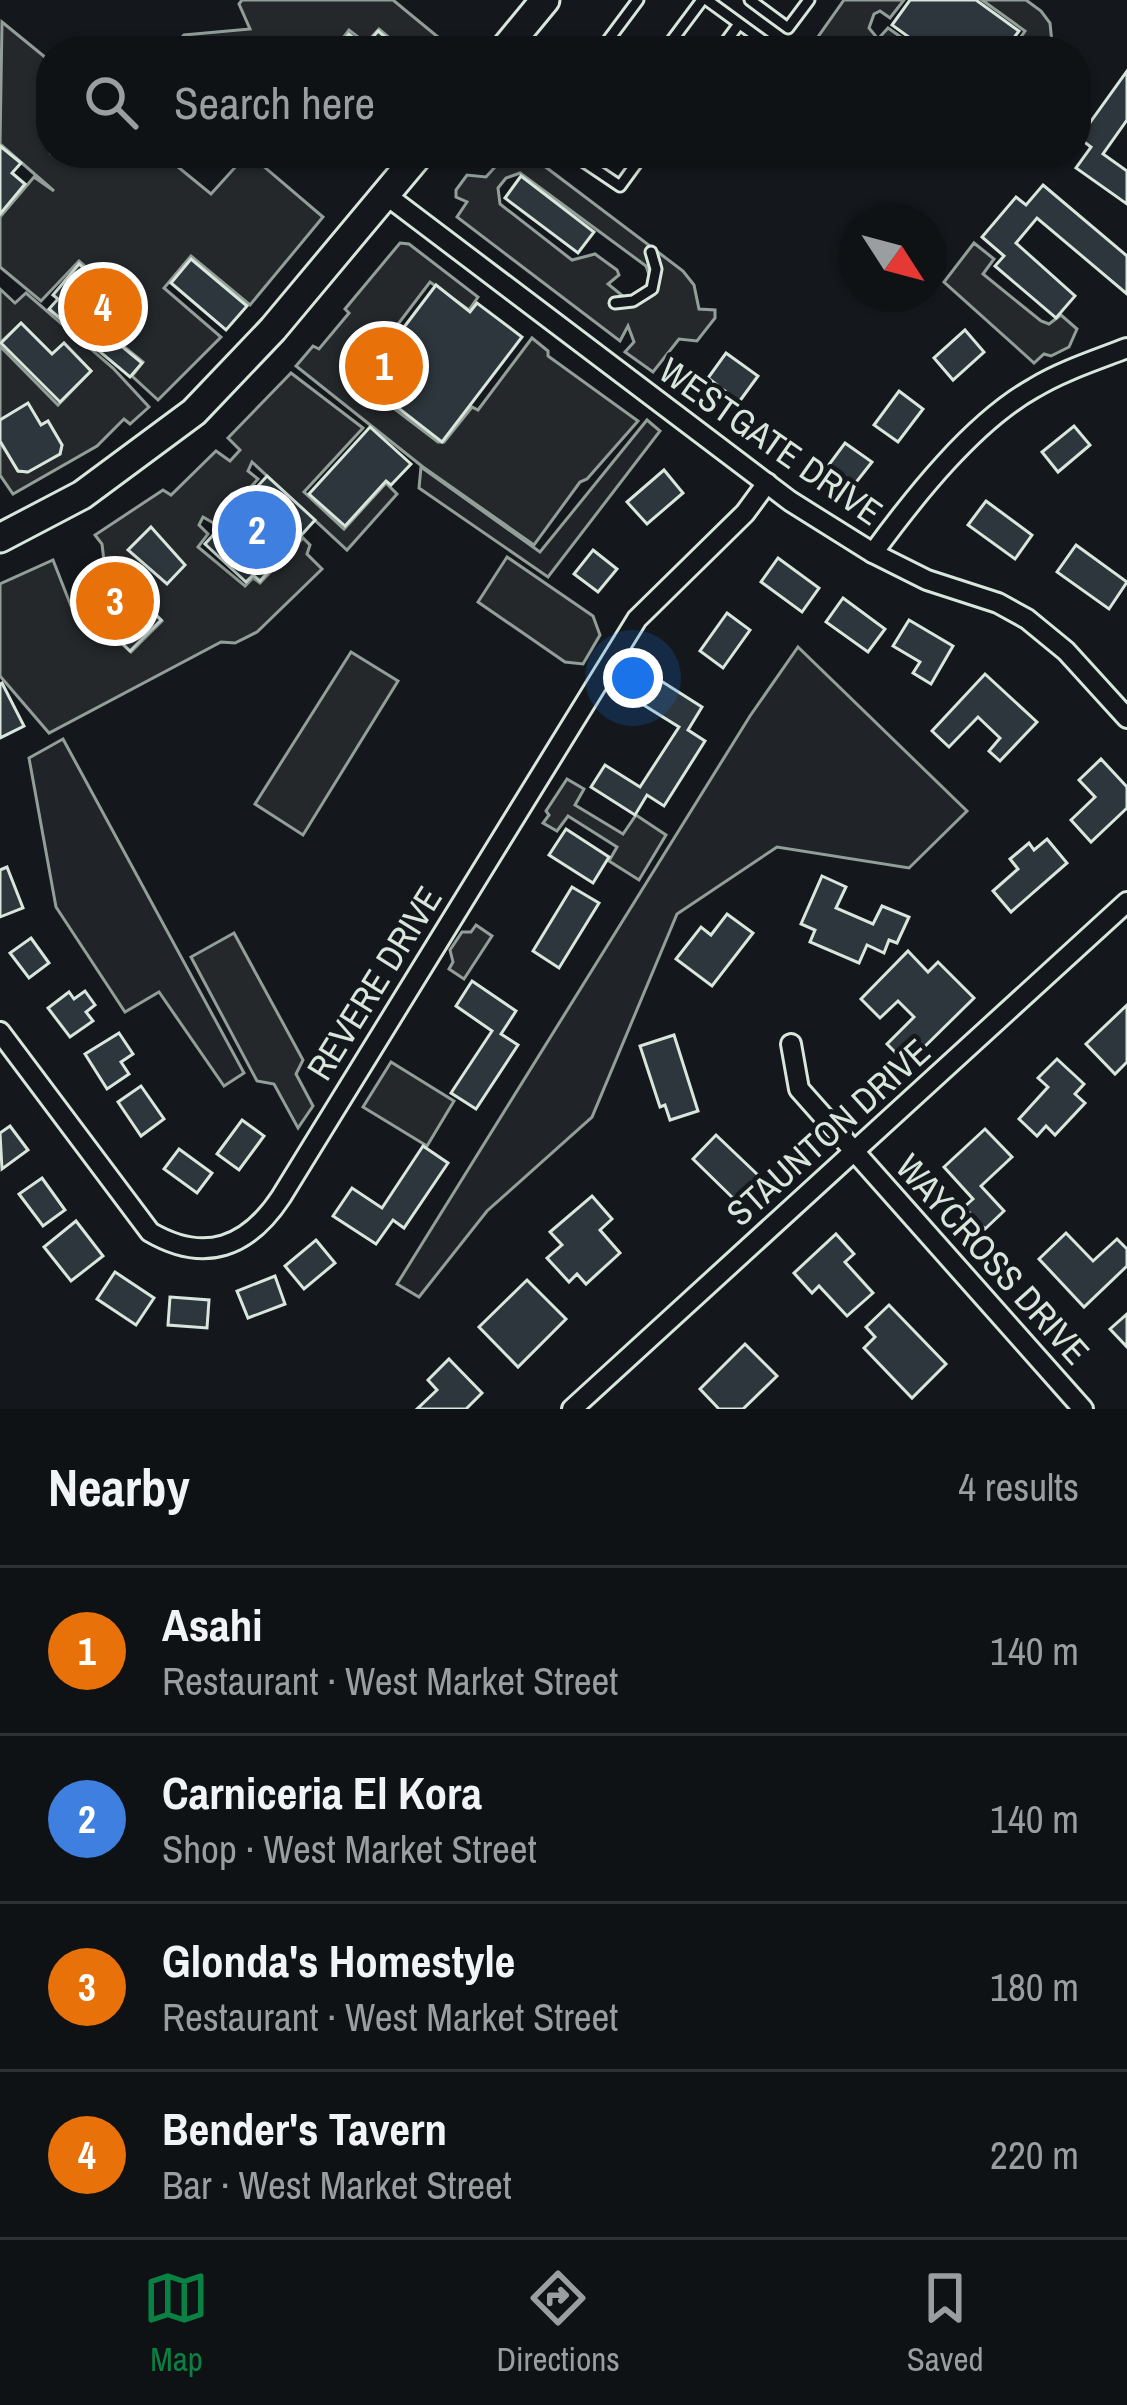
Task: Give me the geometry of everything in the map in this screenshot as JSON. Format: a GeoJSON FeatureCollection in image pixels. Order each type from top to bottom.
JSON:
{"type":"FeatureCollection","features":[{"type":"Feature","properties":{"kind":"main road"},"geometry":{"type":"LineString","coordinates":[[515,36],[545,0]]}},
{"type":"Feature","properties":{"kind":"main road"},"geometry":{"type":"LineString","coordinates":[[0,538],[82,496],[194,412],[244,361],[408,168]]}},
{"type":"Feature","properties":{"kind":"street","name":"WESTGATE DRIVE"},"geometry":{"type":"LineString","coordinates":[[386,195],[626,381],[767,483],[873,553],[1027,619],[1066,651],[1127,718]]}},
{"type":"Feature","properties":{"kind":"street"},"geometry":{"type":"LineString","coordinates":[[873,553],[987,421],[1033,388],[1127,348]]}},
{"type":"Feature","properties":{"kind":"street","name":"REVERE DRIVE"},"geometry":{"type":"LineString","coordinates":[[0,1032],[150,1232],[171,1243],[206,1249],[238,1241],[256,1229],[281,1197],[637,620],[746,513],[767,483]]}},
{"type":"Feature","properties":{"kind":"street","name":"STAUNTON DRIVE"},"geometry":{"type":"LineString","coordinates":[[572,1409],[1127,902]]}},
{"type":"Feature","properties":{"kind":"street","name":"WAYCROSS DRIVE"},"geometry":{"type":"LineString","coordinates":[[791,1044],[799,1089],[1083,1409]]}},
{"type":"Feature","properties":{"kind":"lane"},"geometry":{"type":"LineString","coordinates":[[611,36],[638,0]]}},
{"type":"Feature","properties":{"kind":"lane"},"geometry":{"type":"LineString","coordinates":[[676,36],[704,0],[756,36]]}},
{"type":"Feature","properties":{"kind":"lane"},"geometry":{"type":"LineString","coordinates":[[750,0],[788,28],[809,0]]}},
{"type":"Feature","properties":{"kind":"lane"},"geometry":{"type":"LineString","coordinates":[[730,36],[739,24]]}},
{"type":"Feature","properties":{"kind":"lane"},"geometry":{"type":"LineString","coordinates":[[598,168],[620,186],[633,168]]}},
{"type":"Feature","properties":{"kind":"lane"},"geometry":{"type":"LineString","coordinates":[[615,303],[633,301],[652,289],[656,268],[651,252]]}},
{"type":"Feature","properties":{"kind":"shaded area"},"geometry":{"type":"Polygon","coordinates":[[[242,0],[393,0],[437,36],[387,36],[379,29],[372,36],[357,36],[349,30],[344,36],[183,36],[250,29],[239,4],[242,0]]]}},
{"type":"Feature","properties":{"kind":"shaded area"},"geometry":{"type":"Polygon","coordinates":[[[844,0],[904,0],[890,18],[880,11],[874,14],[869,28],[876,36],[819,36],[844,0]]]}},
{"type":"Feature","properties":{"kind":"shaded area"},"geometry":{"type":"Polygon","coordinates":[[[982,0],[1026,0],[1050,23],[1051,36],[1022,36],[1025,31],[982,0]]]}},
{"type":"Feature","properties":{"kind":"shaded area"},"geometry":{"type":"Polygon","coordinates":[[[2,22],[36,50],[36,168],[179,168],[211,194],[234,168],[266,168],[323,217],[250,305],[191,256],[164,288],[221,337],[158,400],[132,376],[143,362],[111,336],[127,317],[127,302],[79,261],[41,301],[0,267],[0,217],[34,177],[54,191],[0,144],[2,22]]]}},
{"type":"Feature","properties":{"kind":"shaded area"},"geometry":{"type":"Polygon","coordinates":[[[494,168],[547,168],[683,271],[694,285],[699,309],[715,310],[715,318],[697,341],[679,339],[653,372],[625,352],[634,342],[628,326],[620,341],[457,217],[467,202],[456,197],[456,190],[467,175],[486,177],[494,168]],[[520,173],[506,178],[498,188],[500,204],[572,260],[595,254],[617,270],[619,275],[608,284],[624,297],[634,297],[651,280],[646,266],[520,173]]]}},
{"type":"Feature","properties":{"kind":"shaded area"},"geometry":{"type":"Polygon","coordinates":[[[400,243],[409,244],[478,297],[469,310],[430,282],[386,340],[378,335],[350,375],[438,442],[444,442],[472,407],[478,410],[532,338],[548,356],[638,421],[580,482],[534,545],[423,467],[296,366],[313,346],[319,349],[349,313],[345,309],[400,243]]]}},
{"type":"Feature","properties":{"kind":"shaded area"},"geometry":{"type":"Polygon","coordinates":[[[974,243],[994,259],[983,274],[1041,321],[1049,324],[1061,315],[1077,329],[1069,347],[1051,356],[1044,354],[1034,363],[947,285],[974,243]]]}},
{"type":"Feature","properties":{"kind":"shaded area"},"geometry":{"type":"Polygon","coordinates":[[[0,289],[15,303],[26,293],[113,368],[149,407],[130,424],[124,419],[97,446],[13,494],[0,475],[0,441],[18,471],[27,472],[60,454],[62,445],[48,421],[41,425],[28,404],[0,420],[0,346],[58,405],[91,371],[64,343],[52,354],[21,323],[0,343],[0,289]]]}},
{"type":"Feature","properties":{"kind":"shaded area"},"geometry":{"type":"Polygon","coordinates":[[[291,373],[363,428],[304,492],[344,529],[386,483],[397,494],[347,550],[252,462],[248,471],[258,479],[217,525],[203,517],[199,525],[208,534],[198,547],[245,586],[253,578],[260,583],[303,538],[310,545],[307,554],[322,569],[257,632],[235,643],[221,642],[49,733],[0,676],[0,584],[53,560],[71,606],[131,652],[162,621],[104,561],[102,544],[95,535],[163,490],[171,495],[216,451],[230,461],[240,450],[228,438],[291,373]]]}},
{"type":"Feature","properties":{"kind":"shaded area"},"geometry":{"type":"Polygon","coordinates":[[[647,420],[660,431],[548,577],[419,488],[421,467],[540,552],[647,420]]]}},
{"type":"Feature","properties":{"kind":"shaded area"},"geometry":{"type":"Polygon","coordinates":[[[507,557],[593,616],[600,635],[583,664],[565,662],[478,602],[507,557]]]}},
{"type":"Feature","properties":{"kind":"shaded area"},"geometry":{"type":"Polygon","coordinates":[[[798,647],[967,811],[909,868],[777,847],[677,914],[592,1117],[487,1211],[419,1297],[397,1284],[750,716],[798,647]]]}},
{"type":"Feature","properties":{"kind":"shaded area"},"geometry":{"type":"Polygon","coordinates":[[[351,652],[398,681],[303,835],[255,804],[351,652]]]}},
{"type":"Feature","properties":{"kind":"shaded area"},"geometry":{"type":"Polygon","coordinates":[[[63,739],[244,1073],[224,1086],[159,992],[125,1012],[56,907],[29,758],[63,739]]]}},
{"type":"Feature","properties":{"kind":"shaded area"},"geometry":{"type":"Polygon","coordinates":[[[567,779],[584,789],[575,805],[623,834],[636,815],[666,835],[639,880],[609,861],[617,847],[568,816],[557,831],[543,823],[567,779]]]}},
{"type":"Feature","properties":{"kind":"shaded area"},"geometry":{"type":"Polygon","coordinates":[[[476,925],[492,936],[464,979],[449,969],[453,962],[450,950],[462,932],[471,932],[476,925]]]}},
{"type":"Feature","properties":{"kind":"shaded area"},"geometry":{"type":"Polygon","coordinates":[[[234,933],[303,1060],[296,1074],[313,1106],[298,1128],[274,1084],[257,1081],[191,957],[234,933]]]}},
{"type":"Feature","properties":{"kind":"shaded area"},"geometry":{"type":"Polygon","coordinates":[[[391,1062],[454,1101],[427,1146],[363,1107],[391,1062]]]}},
{"type":"Feature","properties":{"kind":"building"},"geometry":{"type":"Polygon","coordinates":[[[910,0],[976,0],[1019,31],[1015,36],[907,36],[892,25],[910,0]]]}},
{"type":"Feature","properties":{"kind":"building"},"geometry":{"type":"Polygon","coordinates":[[[1127,71],[1127,120],[1103,154],[1127,171],[1127,204],[1076,168],[1091,168],[1091,121],[1127,71]]]}},
{"type":"Feature","properties":{"kind":"building"},"geometry":{"type":"Polygon","coordinates":[[[0,146],[21,163],[12,173],[25,184],[0,214],[0,146]]]}},
{"type":"Feature","properties":{"kind":"building"},"geometry":{"type":"Polygon","coordinates":[[[521,176],[594,232],[578,253],[505,198],[521,176]]]}},
{"type":"Feature","properties":{"kind":"building"},"geometry":{"type":"Polygon","coordinates":[[[1043,185],[1127,256],[1127,294],[1037,218],[1016,243],[1075,296],[1056,318],[995,266],[1004,256],[982,237],[1016,197],[1026,205],[1043,185]]]}},
{"type":"Feature","properties":{"kind":"building"},"geometry":{"type":"Polygon","coordinates":[[[191,259],[247,306],[226,330],[171,283],[191,259]]]}},
{"type":"Feature","properties":{"kind":"building"},"geometry":{"type":"Polygon","coordinates":[[[79,264],[125,303],[119,310],[125,315],[108,335],[142,363],[130,377],[49,309],[58,299],[53,295],[79,264]]]}},
{"type":"Feature","properties":{"kind":"building"},"geometry":{"type":"Polygon","coordinates":[[[436,285],[470,312],[477,303],[522,337],[442,442],[352,372],[381,334],[392,343],[436,285]]]}},
{"type":"Feature","properties":{"kind":"building"},"geometry":{"type":"Polygon","coordinates":[[[21,323],[52,354],[64,343],[91,371],[60,402],[1,343],[21,323]]]}},
{"type":"Feature","properties":{"kind":"building"},"geometry":{"type":"Polygon","coordinates":[[[965,330],[984,352],[953,380],[934,358],[965,330]]]}},
{"type":"Feature","properties":{"kind":"building"},"geometry":{"type":"Polygon","coordinates":[[[726,353],[758,376],[739,402],[708,378],[726,353]]]}},
{"type":"Feature","properties":{"kind":"building"},"geometry":{"type":"Polygon","coordinates":[[[899,391],[923,409],[898,442],[874,425],[899,391]]]}},
{"type":"Feature","properties":{"kind":"building"},"geometry":{"type":"Polygon","coordinates":[[[28,403],[41,425],[48,421],[62,445],[60,454],[28,472],[18,471],[0,441],[0,420],[28,403]]]}},
{"type":"Feature","properties":{"kind":"building"},"geometry":{"type":"Polygon","coordinates":[[[1074,426],[1090,445],[1058,472],[1042,452],[1074,426]]]}},
{"type":"Feature","properties":{"kind":"building"},"geometry":{"type":"Polygon","coordinates":[[[370,427],[411,464],[391,485],[386,481],[345,526],[309,494],[370,427]]]}},
{"type":"Feature","properties":{"kind":"building"},"geometry":{"type":"Polygon","coordinates":[[[845,443],[872,462],[854,485],[828,466],[845,443]]]}},
{"type":"Feature","properties":{"kind":"building"},"geometry":{"type":"Polygon","coordinates":[[[664,470],[683,493],[647,524],[627,502],[664,470]]]}},
{"type":"Feature","properties":{"kind":"building"},"geometry":{"type":"Polygon","coordinates":[[[267,476],[315,520],[260,581],[253,575],[246,582],[205,544],[267,476]]]}},
{"type":"Feature","properties":{"kind":"building"},"geometry":{"type":"Polygon","coordinates":[[[986,501],[1032,535],[1015,559],[968,525],[986,501]]]}},
{"type":"Feature","properties":{"kind":"building"},"geometry":{"type":"Polygon","coordinates":[[[151,527],[185,565],[167,584],[128,550],[151,527]]]}},
{"type":"Feature","properties":{"kind":"building"},"geometry":{"type":"Polygon","coordinates":[[[1076,545],[1127,582],[1109,609],[1057,572],[1076,545]]]}},
{"type":"Feature","properties":{"kind":"building"},"geometry":{"type":"Polygon","coordinates":[[[593,550],[617,569],[598,592],[574,574],[593,550]]]}},
{"type":"Feature","properties":{"kind":"building"},"geometry":{"type":"Polygon","coordinates":[[[778,558],[819,588],[802,612],[761,582],[778,558]]]}},
{"type":"Feature","properties":{"kind":"building"},"geometry":{"type":"Polygon","coordinates":[[[102,562],[161,620],[130,651],[79,601],[84,596],[77,589],[102,562]]]}},
{"type":"Feature","properties":{"kind":"building"},"geometry":{"type":"Polygon","coordinates":[[[843,598],[885,629],[868,652],[826,622],[843,598]]]}},
{"type":"Feature","properties":{"kind":"building"},"geometry":{"type":"Polygon","coordinates":[[[727,613],[750,630],[723,668],[700,651],[727,613]]]}},
{"type":"Feature","properties":{"kind":"building"},"geometry":{"type":"Polygon","coordinates":[[[909,620],[953,646],[931,684],[913,673],[920,662],[893,646],[909,620]]]}},
{"type":"Feature","properties":{"kind":"building"},"geometry":{"type":"Polygon","coordinates":[[[985,674],[1037,722],[1000,761],[989,751],[1000,738],[978,717],[949,747],[932,731],[985,674]]]}},
{"type":"Feature","properties":{"kind":"building"},"geometry":{"type":"Polygon","coordinates":[[[658,679],[702,707],[688,730],[705,741],[664,806],[647,795],[635,815],[591,787],[605,765],[640,787],[679,727],[642,704],[658,679]]]}},
{"type":"Feature","properties":{"kind":"building"},"geometry":{"type":"Polygon","coordinates":[[[0,684],[24,726],[0,738],[0,684]]]}},
{"type":"Feature","properties":{"kind":"building"},"geometry":{"type":"Polygon","coordinates":[[[1101,759],[1127,787],[1127,808],[1091,842],[1071,820],[1095,797],[1079,780],[1101,759]]]}},
{"type":"Feature","properties":{"kind":"building"},"geometry":{"type":"Polygon","coordinates":[[[566,829],[609,857],[593,883],[549,855],[566,829]]]}},
{"type":"Feature","properties":{"kind":"building"},"geometry":{"type":"Polygon","coordinates":[[[1047,839],[1067,863],[1011,912],[993,891],[1018,869],[1010,859],[1029,843],[1034,850],[1047,839]]]}},
{"type":"Feature","properties":{"kind":"building"},"geometry":{"type":"Polygon","coordinates":[[[7,867],[23,908],[0,917],[0,870],[7,867]]]}},
{"type":"Feature","properties":{"kind":"building"},"geometry":{"type":"Polygon","coordinates":[[[822,876],[846,887],[836,908],[873,924],[882,906],[909,917],[897,943],[889,940],[884,953],[867,945],[859,963],[810,942],[815,930],[801,924],[822,876]]]}},
{"type":"Feature","properties":{"kind":"building"},"geometry":{"type":"Polygon","coordinates":[[[572,887],[599,903],[559,968],[533,951],[572,887]]]}},
{"type":"Feature","properties":{"kind":"building"},"geometry":{"type":"Polygon","coordinates":[[[727,914],[753,933],[712,986],[676,959],[701,927],[711,935],[727,914]]]}},
{"type":"Feature","properties":{"kind":"building"},"geometry":{"type":"Polygon","coordinates":[[[31,938],[49,963],[29,978],[10,953],[31,938]]]}},
{"type":"Feature","properties":{"kind":"building"},"geometry":{"type":"Polygon","coordinates":[[[908,951],[928,972],[938,962],[974,998],[907,1064],[887,1044],[914,1017],[898,1001],[880,1018],[861,999],[908,951]]]}},
{"type":"Feature","properties":{"kind":"building"},"geometry":{"type":"Polygon","coordinates":[[[472,981],[516,1011],[501,1034],[518,1045],[476,1109],[451,1093],[492,1031],[456,1006],[472,981]]]}},
{"type":"Feature","properties":{"kind":"building"},"geometry":{"type":"Polygon","coordinates":[[[85,991],[95,1005],[86,1012],[93,1021],[70,1037],[48,1008],[69,992],[74,999],[85,991]]]}},
{"type":"Feature","properties":{"kind":"building"},"geometry":{"type":"Polygon","coordinates":[[[1127,1005],[1127,1062],[1115,1074],[1086,1044],[1127,1005]]]}},
{"type":"Feature","properties":{"kind":"building"},"geometry":{"type":"Polygon","coordinates":[[[119,1033],[133,1054],[121,1062],[129,1074],[107,1089],[85,1054],[119,1033]]]}},
{"type":"Feature","properties":{"kind":"building"},"geometry":{"type":"Polygon","coordinates":[[[674,1035],[698,1111],[670,1120],[665,1105],[660,1107],[640,1046],[674,1035]]]}},
{"type":"Feature","properties":{"kind":"building"},"geometry":{"type":"Polygon","coordinates":[[[1057,1059],[1084,1084],[1075,1094],[1085,1103],[1055,1135],[1046,1126],[1037,1136],[1019,1119],[1048,1087],[1038,1078],[1057,1059]]]}},
{"type":"Feature","properties":{"kind":"building"},"geometry":{"type":"Polygon","coordinates":[[[141,1086],[164,1119],[141,1136],[118,1102],[141,1086]]]}},
{"type":"Feature","properties":{"kind":"building"},"geometry":{"type":"Polygon","coordinates":[[[242,1120],[264,1136],[239,1170],[217,1154],[242,1120]]]}},
{"type":"Feature","properties":{"kind":"building"},"geometry":{"type":"Polygon","coordinates":[[[10,1126],[28,1150],[2,1169],[0,1133],[10,1126]]]}},
{"type":"Feature","properties":{"kind":"building"},"geometry":{"type":"Polygon","coordinates":[[[985,1129],[1012,1157],[981,1186],[1004,1211],[985,1229],[964,1207],[973,1199],[944,1167],[985,1129]]]}},
{"type":"Feature","properties":{"kind":"building"},"geometry":{"type":"Polygon","coordinates":[[[716,1135],[760,1177],[736,1201],[693,1159],[716,1135]]]}},
{"type":"Feature","properties":{"kind":"building"},"geometry":{"type":"Polygon","coordinates":[[[423,1146],[448,1163],[404,1228],[393,1220],[376,1244],[333,1216],[352,1188],[382,1208],[423,1146]]]}},
{"type":"Feature","properties":{"kind":"building"},"geometry":{"type":"Polygon","coordinates":[[[179,1149],[212,1173],[197,1193],[164,1169],[179,1149]]]}},
{"type":"Feature","properties":{"kind":"building"},"geometry":{"type":"Polygon","coordinates":[[[42,1178],[65,1210],[43,1226],[19,1194],[42,1178]]]}},
{"type":"Feature","properties":{"kind":"building"},"geometry":{"type":"Polygon","coordinates":[[[592,1196],[612,1219],[600,1230],[620,1253],[586,1284],[577,1274],[569,1282],[547,1258],[562,1245],[550,1232],[592,1196]]]}},
{"type":"Feature","properties":{"kind":"building"},"geometry":{"type":"Polygon","coordinates":[[[76,1221],[103,1256],[71,1281],[44,1247],[76,1221]]]}},
{"type":"Feature","properties":{"kind":"building"},"geometry":{"type":"Polygon","coordinates":[[[1066,1233],[1093,1261],[1117,1239],[1127,1249],[1127,1266],[1084,1307],[1039,1259],[1066,1233]]]}},
{"type":"Feature","properties":{"kind":"building"},"geometry":{"type":"Polygon","coordinates":[[[836,1234],[854,1254],[845,1262],[873,1293],[847,1316],[819,1286],[812,1293],[794,1273],[836,1234]]]}},
{"type":"Feature","properties":{"kind":"building"},"geometry":{"type":"Polygon","coordinates":[[[316,1240],[335,1263],[304,1289],[285,1266],[316,1240]]]}},
{"type":"Feature","properties":{"kind":"building"},"geometry":{"type":"Polygon","coordinates":[[[115,1272],[154,1298],[136,1325],[97,1299],[115,1272]]]}},
{"type":"Feature","properties":{"kind":"building"},"geometry":{"type":"Polygon","coordinates":[[[275,1276],[285,1304],[248,1318],[237,1291],[275,1276]]]}},
{"type":"Feature","properties":{"kind":"building"},"geometry":{"type":"Polygon","coordinates":[[[527,1280],[566,1319],[518,1367],[479,1327],[527,1280]]]}},
{"type":"Feature","properties":{"kind":"building"},"geometry":{"type":"Polygon","coordinates":[[[170,1297],[209,1300],[207,1328],[168,1325],[170,1297]]]}},
{"type":"Feature","properties":{"kind":"building"},"geometry":{"type":"Polygon","coordinates":[[[889,1305],[946,1364],[912,1398],[864,1348],[875,1337],[866,1327],[889,1305]]]}},
{"type":"Feature","properties":{"kind":"building"},"geometry":{"type":"Polygon","coordinates":[[[1127,1314],[1127,1347],[1110,1329],[1127,1314]]]}},
{"type":"Feature","properties":{"kind":"building"},"geometry":{"type":"Polygon","coordinates":[[[745,1344],[777,1376],[743,1409],[719,1409],[700,1389],[745,1344]]]}},
{"type":"Feature","properties":{"kind":"building"},"geometry":{"type":"Polygon","coordinates":[[[449,1359],[482,1393],[466,1409],[417,1409],[437,1390],[428,1380],[449,1359]]]}},
{"type":"Feature","properties":{"kind":"place","name":"Bender's Tavern"},"geometry":{"type":"Point","coordinates":[103,307]}},
{"type":"Feature","properties":{"kind":"place","name":"Asahi"},"geometry":{"type":"Point","coordinates":[384,366]}},
{"type":"Feature","properties":{"kind":"place","name":"Carniceria El Kora"},"geometry":{"type":"Point","coordinates":[257,530]}},
{"type":"Feature","properties":{"kind":"place","name":"Glonda's Homestyle"},"geometry":{"type":"Point","coordinates":[115,601]}}]}
